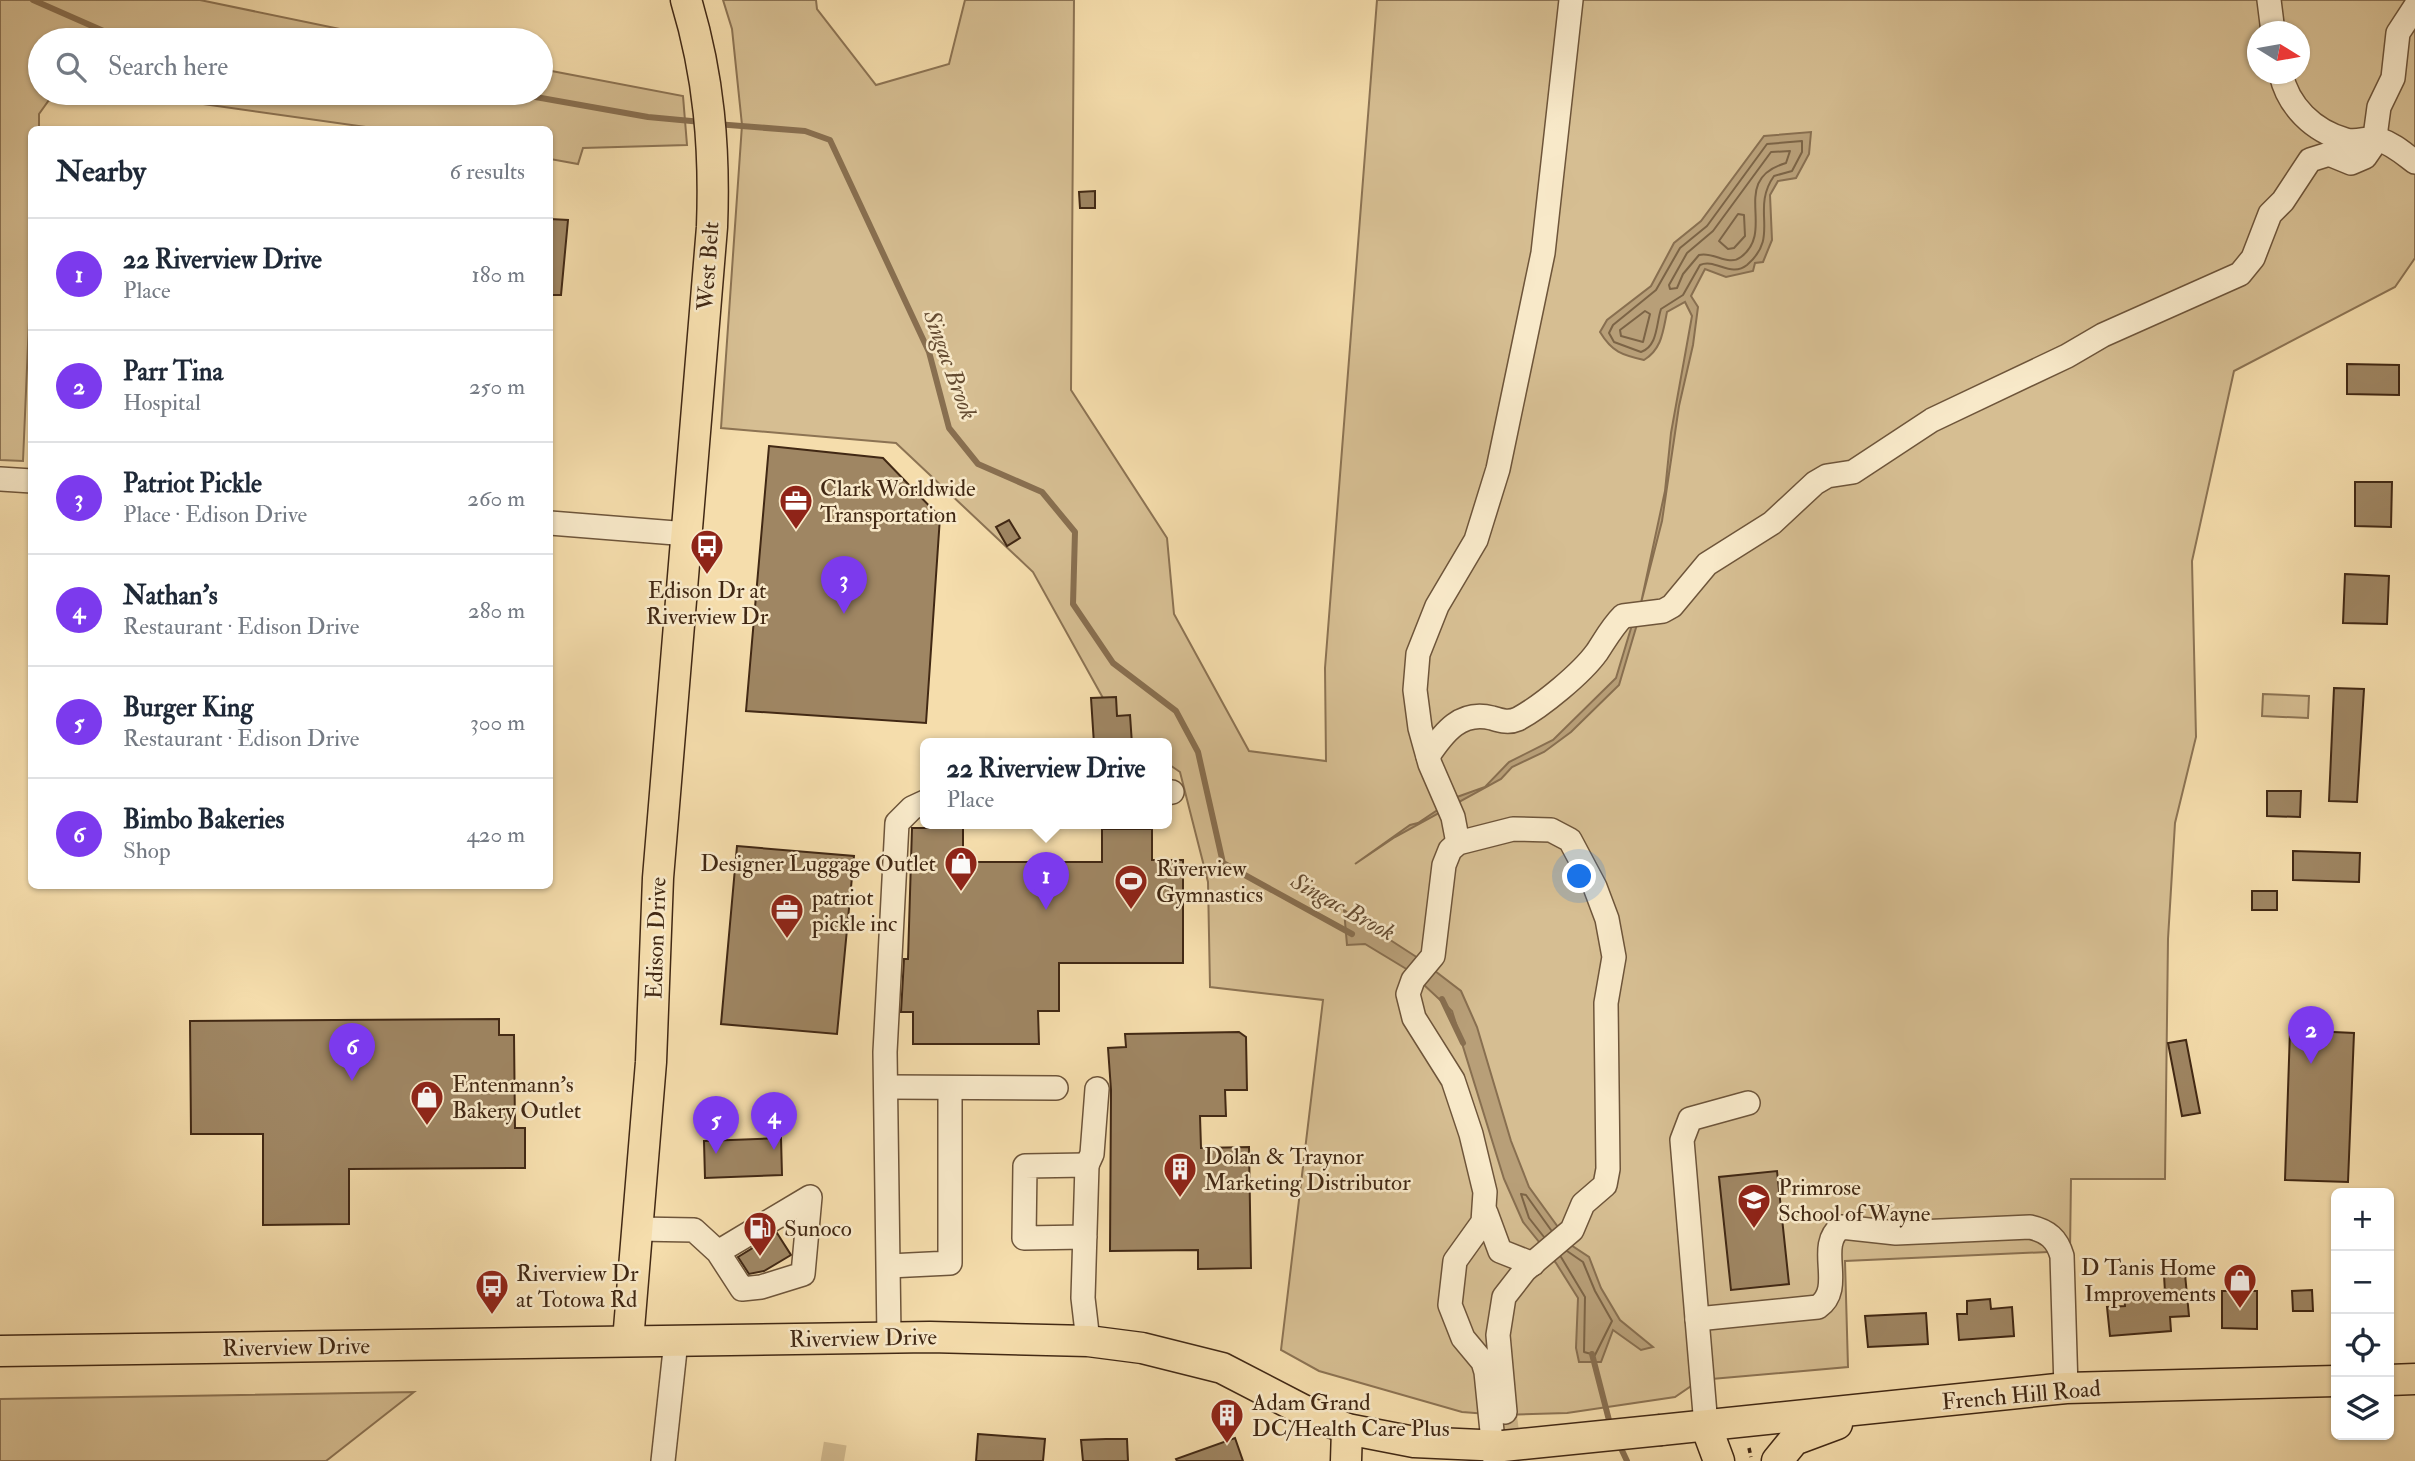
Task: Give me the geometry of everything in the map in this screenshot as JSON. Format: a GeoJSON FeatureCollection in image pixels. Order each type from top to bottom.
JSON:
{"type":"FeatureCollection","features":[{"type":"Feature","properties":{"kind":"main road","name":"West Belt"},"geometry":{"type":"LineString","coordinates":[[686,0],[709,97],[714,150],[712,227],[688,534]]}},
{"type":"Feature","properties":{"kind":"main road","name":"Edison Drive"},"geometry":{"type":"LineString","coordinates":[[628,1341],[651,1062],[658,878],[688,534]]}},
{"type":"Feature","properties":{"kind":"main road","name":"Riverview Drive"},"geometry":{"type":"LineString","coordinates":[[0,1351],[890,1337],[1027,1338],[1088,1341],[1142,1348],[1222,1368],[1346,1429],[1414,1442],[1497,1451],[1706,1426]]}},
{"type":"Feature","properties":{"kind":"main road"},"geometry":{"type":"LineString","coordinates":[[2394,1380],[2415,1379]]}},
{"type":"Feature","properties":{"kind":"main road","name":"French Hill Road"},"geometry":{"type":"LineString","coordinates":[[1706,1426],[2066,1388],[2331,1381]]}},
{"type":"Feature","properties":{"kind":"main road"},"geometry":{"type":"LineString","coordinates":[[1764,1459],[1783,1451],[1804,1434],[1876,1413],[1922,1405]]}},
{"type":"Feature","properties":{"kind":"main road"},"geometry":{"type":"LineString","coordinates":[[1706,1426],[1719,1461]]}},
{"type":"Feature","properties":{"kind":"main road"},"geometry":{"type":"LineString","coordinates":[[1346,1429],[1346,1461]]}},
{"type":"Feature","properties":{"kind":"main road"},"geometry":{"type":"LineString","coordinates":[[1466,1461],[1497,1451]]}},
{"type":"Feature","properties":{"kind":"street"},"geometry":{"type":"LineString","coordinates":[[1458,843],[1453,817],[1427,756],[1416,707],[1418,653],[1437,606],[1476,540],[1498,469],[1543,253],[1571,0]]}},
{"type":"Feature","properties":{"kind":"street"},"geometry":{"type":"LineString","coordinates":[[2269,0],[2272,21]]}},
{"type":"Feature","properties":{"kind":"street"},"geometry":{"type":"LineString","coordinates":[[1427,756],[1451,726],[1464,719],[1478,716],[1508,722],[1551,696],[1596,654],[1623,617],[1672,607],[1707,564],[1772,523],[1815,483],[1827,476],[1853,472],[1899,439],[1932,420],[2067,356],[2103,335],[2240,274],[2253,258],[2270,214],[2283,201],[2310,160],[2329,154],[2351,163],[2370,152],[2375,138],[2379,107],[2393,78],[2398,33],[2415,7]]}},
{"type":"Feature","properties":{"kind":"street"},"geometry":{"type":"LineString","coordinates":[[2283,84],[2287,95],[2306,119],[2347,140],[2375,138],[2400,150],[2415,162]]}},
{"type":"Feature","properties":{"kind":"street"},"geometry":{"type":"LineString","coordinates":[[0,479],[28,481]]}},
{"type":"Feature","properties":{"kind":"street"},"geometry":{"type":"LineString","coordinates":[[553,523],[688,534]]}},
{"type":"Feature","properties":{"kind":"street"},"geometry":{"type":"LineString","coordinates":[[890,1337],[888,1087],[885,1052],[897,822],[920,804]]}},
{"type":"Feature","properties":{"kind":"street"},"geometry":{"type":"LineString","coordinates":[[1497,1451],[1491,1363],[1504,1297],[1511,1285],[1572,1230],[1579,1210],[1602,1188],[1608,1175],[1606,1003],[1614,957],[1607,919],[1583,860],[1570,841],[1542,828],[1513,830],[1458,843],[1450,850],[1444,865],[1433,956],[1413,979],[1409,987],[1408,1005],[1453,1080],[1462,1103],[1483,1181],[1486,1213],[1500,1251],[1537,1261]]}},
{"type":"Feature","properties":{"kind":"street"},"geometry":{"type":"LineString","coordinates":[[888,1087],[1056,1088]]}},
{"type":"Feature","properties":{"kind":"street"},"geometry":{"type":"LineString","coordinates":[[889,1266],[950,1263],[950,1087]]}},
{"type":"Feature","properties":{"kind":"street"},"geometry":{"type":"LineString","coordinates":[[1088,1341],[1083,1298],[1087,1166],[1092,1154],[1097,1089]]}},
{"type":"Feature","properties":{"kind":"street"},"geometry":{"type":"LineString","coordinates":[[1706,1426],[1682,1140],[1690,1119],[1748,1103]]}},
{"type":"Feature","properties":{"kind":"street"},"geometry":{"type":"LineString","coordinates":[[1085,1237],[1024,1238],[1025,1166],[1087,1166]]}},
{"type":"Feature","properties":{"kind":"street"},"geometry":{"type":"LineString","coordinates":[[637,1229],[694,1230],[718,1252],[741,1289],[761,1287],[803,1274],[810,1197],[718,1252]]}},
{"type":"Feature","properties":{"kind":"street"},"geometry":{"type":"LineString","coordinates":[[1486,1213],[1483,1222],[1455,1261],[1450,1305],[1463,1338],[1491,1363],[1505,1412]]}},
{"type":"Feature","properties":{"kind":"street"},"geometry":{"type":"LineString","coordinates":[[1697,1319],[1818,1307],[1827,1301],[1830,1291],[1830,1242],[1833,1233],[1841,1227],[1885,1233],[2030,1227],[2049,1234],[2056,1241],[2062,1256],[2066,1388]]}},
{"type":"Feature","properties":{"kind":"street"},"geometry":{"type":"LineString","coordinates":[[663,1461],[676,1341]]}},
{"type":"Feature","properties":{"kind":"path"},"geometry":{"type":"LineString","coordinates":[[1749,1448],[1764,1459]]}},
{"type":"Feature","properties":{"kind":"shaded area"},"geometry":{"type":"Polygon","coordinates":[[[0,0],[200,0],[335,28],[28,28],[28,105],[45,105],[39,114],[39,126],[28,126],[28,345],[23,461],[0,460],[0,0]]]}},
{"type":"Feature","properties":{"kind":"shaded area"},"geometry":{"type":"Polygon","coordinates":[[[723,0],[816,0],[817,9],[876,85],[949,64],[965,0],[1074,0],[1071,390],[1167,538],[1174,614],[1249,751],[1326,761],[1325,668],[1377,0],[2415,0],[2415,258],[2395,287],[2234,371],[2192,561],[2196,737],[2175,823],[2168,939],[2165,1179],[2071,1179],[2070,1251],[1845,1261],[1848,1367],[1700,1380],[1675,1397],[1567,1413],[1501,1415],[1462,1412],[1319,1371],[1281,1350],[1323,1000],[1210,987],[1208,882],[1180,772],[1172,766],[1172,738],[1129,738],[1123,734],[1033,572],[896,443],[721,428],[742,125],[732,29],[723,0]]]}},
{"type":"Feature","properties":{"kind":"shaded area"},"geometry":{"type":"Polygon","coordinates":[[[553,71],[683,96],[687,145],[583,148],[578,164],[553,160],[553,126],[359,126],[210,105],[553,105],[553,71]]]}},
{"type":"Feature","properties":{"kind":"shaded area"},"geometry":{"type":"Polygon","coordinates":[[[2263,694],[2309,696],[2308,718],[2262,716],[2263,694]]]}},
{"type":"Feature","properties":{"kind":"shaded area"},"geometry":{"type":"Polygon","coordinates":[[[414,1392],[326,1461],[0,1461],[0,1399],[414,1392]]]}},
{"type":"Feature","properties":{"kind":"water"},"geometry":{"type":"Polygon","coordinates":[[[1811,132],[1809,154],[1796,178],[1778,181],[1770,195],[1772,240],[1763,262],[1755,263],[1753,271],[1726,277],[1705,269],[1691,296],[1698,307],[1693,345],[1679,406],[1662,521],[1641,603],[1665,491],[1671,433],[1692,316],[1685,302],[1667,312],[1658,345],[1644,360],[1618,352],[1600,332],[1607,320],[1651,286],[1674,243],[1701,221],[1764,136],[1811,132]]]}},
{"type":"Feature","properties":{"kind":"water"},"geometry":{"type":"Polygon","coordinates":[[[1638,621],[1619,685],[1571,732],[1544,752],[1512,767],[1501,779],[1395,837],[1355,864],[1410,825],[1418,823],[1457,797],[1485,787],[1509,762],[1553,740],[1616,678],[1632,625],[1638,621]]]}},
{"type":"Feature","properties":{"kind":"water"},"geometry":{"type":"Polygon","coordinates":[[[1344,910],[1418,958],[1461,991],[1477,1027],[1511,1141],[1529,1187],[1571,1245],[1589,1257],[1601,1288],[1620,1320],[1653,1347],[1641,1350],[1613,1330],[1601,1362],[1579,1362],[1576,1348],[1578,1298],[1556,1263],[1523,1222],[1504,1179],[1452,1011],[1408,970],[1365,944],[1347,945],[1344,910]]]}},
{"type":"Feature","properties":{"kind":"building"},"geometry":{"type":"Polygon","coordinates":[[[1095,191],[1095,208],[1080,208],[1079,192],[1095,191]]]}},
{"type":"Feature","properties":{"kind":"building"},"geometry":{"type":"Polygon","coordinates":[[[553,219],[568,220],[561,295],[553,295],[553,219]]]}},
{"type":"Feature","properties":{"kind":"building"},"geometry":{"type":"Polygon","coordinates":[[[2347,364],[2399,365],[2399,395],[2347,394],[2347,364]]]}},
{"type":"Feature","properties":{"kind":"building"},"geometry":{"type":"Polygon","coordinates":[[[769,446],[883,458],[940,517],[926,723],[746,711],[769,446]]]}},
{"type":"Feature","properties":{"kind":"building"},"geometry":{"type":"Polygon","coordinates":[[[2355,482],[2392,482],[2391,527],[2355,526],[2355,482]]]}},
{"type":"Feature","properties":{"kind":"building"},"geometry":{"type":"Polygon","coordinates":[[[1009,520],[1020,538],[1007,546],[996,527],[1009,520]]]}},
{"type":"Feature","properties":{"kind":"building"},"geometry":{"type":"Polygon","coordinates":[[[2345,574],[2389,576],[2387,624],[2343,623],[2345,574]]]}},
{"type":"Feature","properties":{"kind":"building"},"geometry":{"type":"Polygon","coordinates":[[[2334,688],[2364,689],[2357,802],[2329,801],[2334,688]]]}},
{"type":"Feature","properties":{"kind":"building"},"geometry":{"type":"Polygon","coordinates":[[[1116,697],[1117,716],[1130,715],[1132,738],[1094,738],[1091,698],[1116,697]]]}},
{"type":"Feature","properties":{"kind":"building"},"geometry":{"type":"Polygon","coordinates":[[[2267,791],[2301,791],[2300,817],[2267,816],[2267,791]]]}},
{"type":"Feature","properties":{"kind":"building"},"geometry":{"type":"Polygon","coordinates":[[[912,828],[963,829],[963,862],[1102,862],[1102,829],[1152,829],[1152,860],[1183,860],[1183,963],[1059,963],[1059,1011],[1038,1011],[1039,1044],[913,1044],[913,1012],[901,1012],[904,959],[908,959],[912,828]]]}},
{"type":"Feature","properties":{"kind":"building","name":"patriot pickle inc"},"geometry":{"type":"Polygon","coordinates":[[[737,846],[854,856],[837,1034],[721,1024],[737,846]]]}},
{"type":"Feature","properties":{"kind":"building"},"geometry":{"type":"Polygon","coordinates":[[[2293,851],[2360,853],[2359,882],[2293,880],[2293,851]]]}},
{"type":"Feature","properties":{"kind":"building"},"geometry":{"type":"Polygon","coordinates":[[[2252,891],[2277,891],[2277,910],[2252,910],[2252,891]]]}},
{"type":"Feature","properties":{"kind":"building"},"geometry":{"type":"Polygon","coordinates":[[[499,1019],[499,1035],[514,1035],[515,1128],[525,1128],[525,1168],[349,1169],[349,1224],[263,1225],[263,1134],[191,1134],[190,1021],[499,1019]]]}},
{"type":"Feature","properties":{"kind":"building"},"geometry":{"type":"Polygon","coordinates":[[[2290,1030],[2354,1033],[2348,1182],[2285,1180],[2290,1030]]]}},
{"type":"Feature","properties":{"kind":"building","name":"Dolan & Traynor Marketing Distributor"},"geometry":{"type":"Polygon","coordinates":[[[1239,1032],[1246,1037],[1247,1090],[1225,1090],[1226,1116],[1200,1116],[1201,1148],[1249,1147],[1251,1268],[1198,1269],[1198,1250],[1110,1251],[1111,1090],[1108,1048],[1126,1047],[1125,1034],[1239,1032]]]}},
{"type":"Feature","properties":{"kind":"building"},"geometry":{"type":"Polygon","coordinates":[[[2186,1040],[2200,1113],[2182,1116],[2168,1043],[2186,1040]]]}},
{"type":"Feature","properties":{"kind":"building"},"geometry":{"type":"Polygon","coordinates":[[[781,1138],[782,1175],[705,1178],[704,1141],[781,1138]]]}},
{"type":"Feature","properties":{"kind":"building","name":"Primrose School of Wayne"},"geometry":{"type":"Polygon","coordinates":[[[1777,1171],[1789,1284],[1731,1290],[1719,1177],[1777,1171]]]}},
{"type":"Feature","properties":{"kind":"building","name":"Sunoco"},"geometry":{"type":"Polygon","coordinates":[[[777,1233],[791,1255],[764,1271],[749,1274],[738,1257],[777,1233]]]}},
{"type":"Feature","properties":{"kind":"building"},"geometry":{"type":"Polygon","coordinates":[[[2185,1274],[2189,1316],[2170,1317],[2171,1331],[2110,1336],[2107,1307],[2125,1306],[2124,1295],[2165,1292],[2164,1275],[2185,1274]]]}},
{"type":"Feature","properties":{"kind":"building"},"geometry":{"type":"Polygon","coordinates":[[[2312,1290],[2313,1311],[2293,1311],[2292,1291],[2312,1290]]]}},
{"type":"Feature","properties":{"kind":"building","name":"D Tanis Home Improvements"},"geometry":{"type":"Polygon","coordinates":[[[2222,1291],[2257,1291],[2257,1329],[2222,1328],[2222,1291]]]}},
{"type":"Feature","properties":{"kind":"building"},"geometry":{"type":"Polygon","coordinates":[[[1990,1299],[1991,1309],[2012,1307],[2014,1336],[1959,1340],[1957,1314],[1967,1314],[1967,1301],[1990,1299]]]}},
{"type":"Feature","properties":{"kind":"building"},"geometry":{"type":"Polygon","coordinates":[[[1926,1313],[1928,1344],[1868,1347],[1865,1316],[1926,1313]]]}},
{"type":"Feature","properties":{"kind":"building"},"geometry":{"type":"Polygon","coordinates":[[[978,1434],[1045,1439],[1043,1461],[976,1461],[978,1434]]]}},
{"type":"Feature","properties":{"kind":"building","name":"Adam Grand DC/Health Care Plus"},"geometry":{"type":"Polygon","coordinates":[[[1235,1438],[1243,1461],[1176,1459],[1235,1438]]]}},
{"type":"Feature","properties":{"kind":"building"},"geometry":{"type":"Polygon","coordinates":[[[1127,1439],[1128,1461],[1083,1461],[1081,1440],[1127,1439]]]}},
{"type":"Feature","properties":{"kind":"waterway","name":"Singac Brook"},"geometry":{"type":"LineString","coordinates":[[33,0],[97,28]]}},
{"type":"Feature","properties":{"kind":"waterway","name":"Singac Brook"},"geometry":{"type":"LineString","coordinates":[[553,100],[648,117],[702,122]]}},
{"type":"Feature","properties":{"kind":"waterway","name":"Singac Brook"},"geometry":{"type":"LineString","coordinates":[[716,124],[805,131],[830,140],[929,352],[949,428],[978,464],[1042,492],[1075,532],[1073,604],[1113,663],[1176,711],[1198,752],[1223,863],[1352,934]]}},
{"type":"Feature","properties":{"kind":"waterway","name":"Singac Brook"},"geometry":{"type":"LineString","coordinates":[[1442,999],[1463,1043]]}},
{"type":"Feature","properties":{"kind":"waterway","name":"Singac Brook"},"geometry":{"type":"LineString","coordinates":[[1592,1354],[1611,1428]]}},
{"type":"Feature","properties":{"kind":"waterway","name":"Singac Brook"},"geometry":{"type":"LineString","coordinates":[[1619,1444],[1627,1461]]}},
{"type":"Feature","properties":{"kind":"tunnel"},"geometry":{"type":"LineString","coordinates":[[1505,1412],[1511,1461]]}},
{"type":"Feature","properties":{"kind":"tunnel"},"geometry":{"type":"LineString","coordinates":[[822,1453],[852,1458],[854,1461]]}},
{"type":"Feature","properties":{"kind":"place","name":"Clark Worldwide Transportation"},"geometry":{"type":"Point","coordinates":[796,531]}},
{"type":"Feature","properties":{"kind":"place","name":"Edison Dr at Riverview Dr"},"geometry":{"type":"Point","coordinates":[707,576]}},
{"type":"Feature","properties":{"kind":"place","name":"Patriot Pickle"},"geometry":{"type":"Point","coordinates":[844,614]}},
{"type":"Feature","properties":{"kind":"place","name":"Designer Luggage Outlet"},"geometry":{"type":"Point","coordinates":[961,893]}},
{"type":"Feature","properties":{"kind":"place","name":"22 Riverview Drive"},"geometry":{"type":"Point","coordinates":[1046,910]}},
{"type":"Feature","properties":{"kind":"place","name":"Riverview Gymnastics"},"geometry":{"type":"Point","coordinates":[1131,911]}},
{"type":"Feature","properties":{"kind":"place","name":"patriot pickle inc"},"geometry":{"type":"Point","coordinates":[787,940]}},
{"type":"Feature","properties":{"kind":"place","name":"Parr Tina"},"geometry":{"type":"Point","coordinates":[2311,1064]}},
{"type":"Feature","properties":{"kind":"place","name":"Bimbo Bakeries"},"geometry":{"type":"Point","coordinates":[352,1081]}},
{"type":"Feature","properties":{"kind":"place","name":"Entenmann's Bakery Outlet"},"geometry":{"type":"Point","coordinates":[427,1127]}},
{"type":"Feature","properties":{"kind":"place","name":"Nathan's"},"geometry":{"type":"Point","coordinates":[774,1150]}},
{"type":"Feature","properties":{"kind":"place","name":"Burger King"},"geometry":{"type":"Point","coordinates":[716,1154]}},
{"type":"Feature","properties":{"kind":"place","name":"Dolan & Traynor Marketing Distributor"},"geometry":{"type":"Point","coordinates":[1180,1199]}},
{"type":"Feature","properties":{"kind":"place","name":"Primrose School of Wayne"},"geometry":{"type":"Point","coordinates":[1754,1230]}},
{"type":"Feature","properties":{"kind":"place","name":"Sunoco"},"geometry":{"type":"Point","coordinates":[760,1258]}},
{"type":"Feature","properties":{"kind":"place","name":"D Tanis Home Improvements"},"geometry":{"type":"Point","coordinates":[2240,1310]}},
{"type":"Feature","properties":{"kind":"place","name":"Riverview Dr at Totowa Rd"},"geometry":{"type":"Point","coordinates":[492,1316]}},
{"type":"Feature","properties":{"kind":"place","name":"Adam Grand DC/Health Care Plus"},"geometry":{"type":"Point","coordinates":[1227,1445]}}]}
